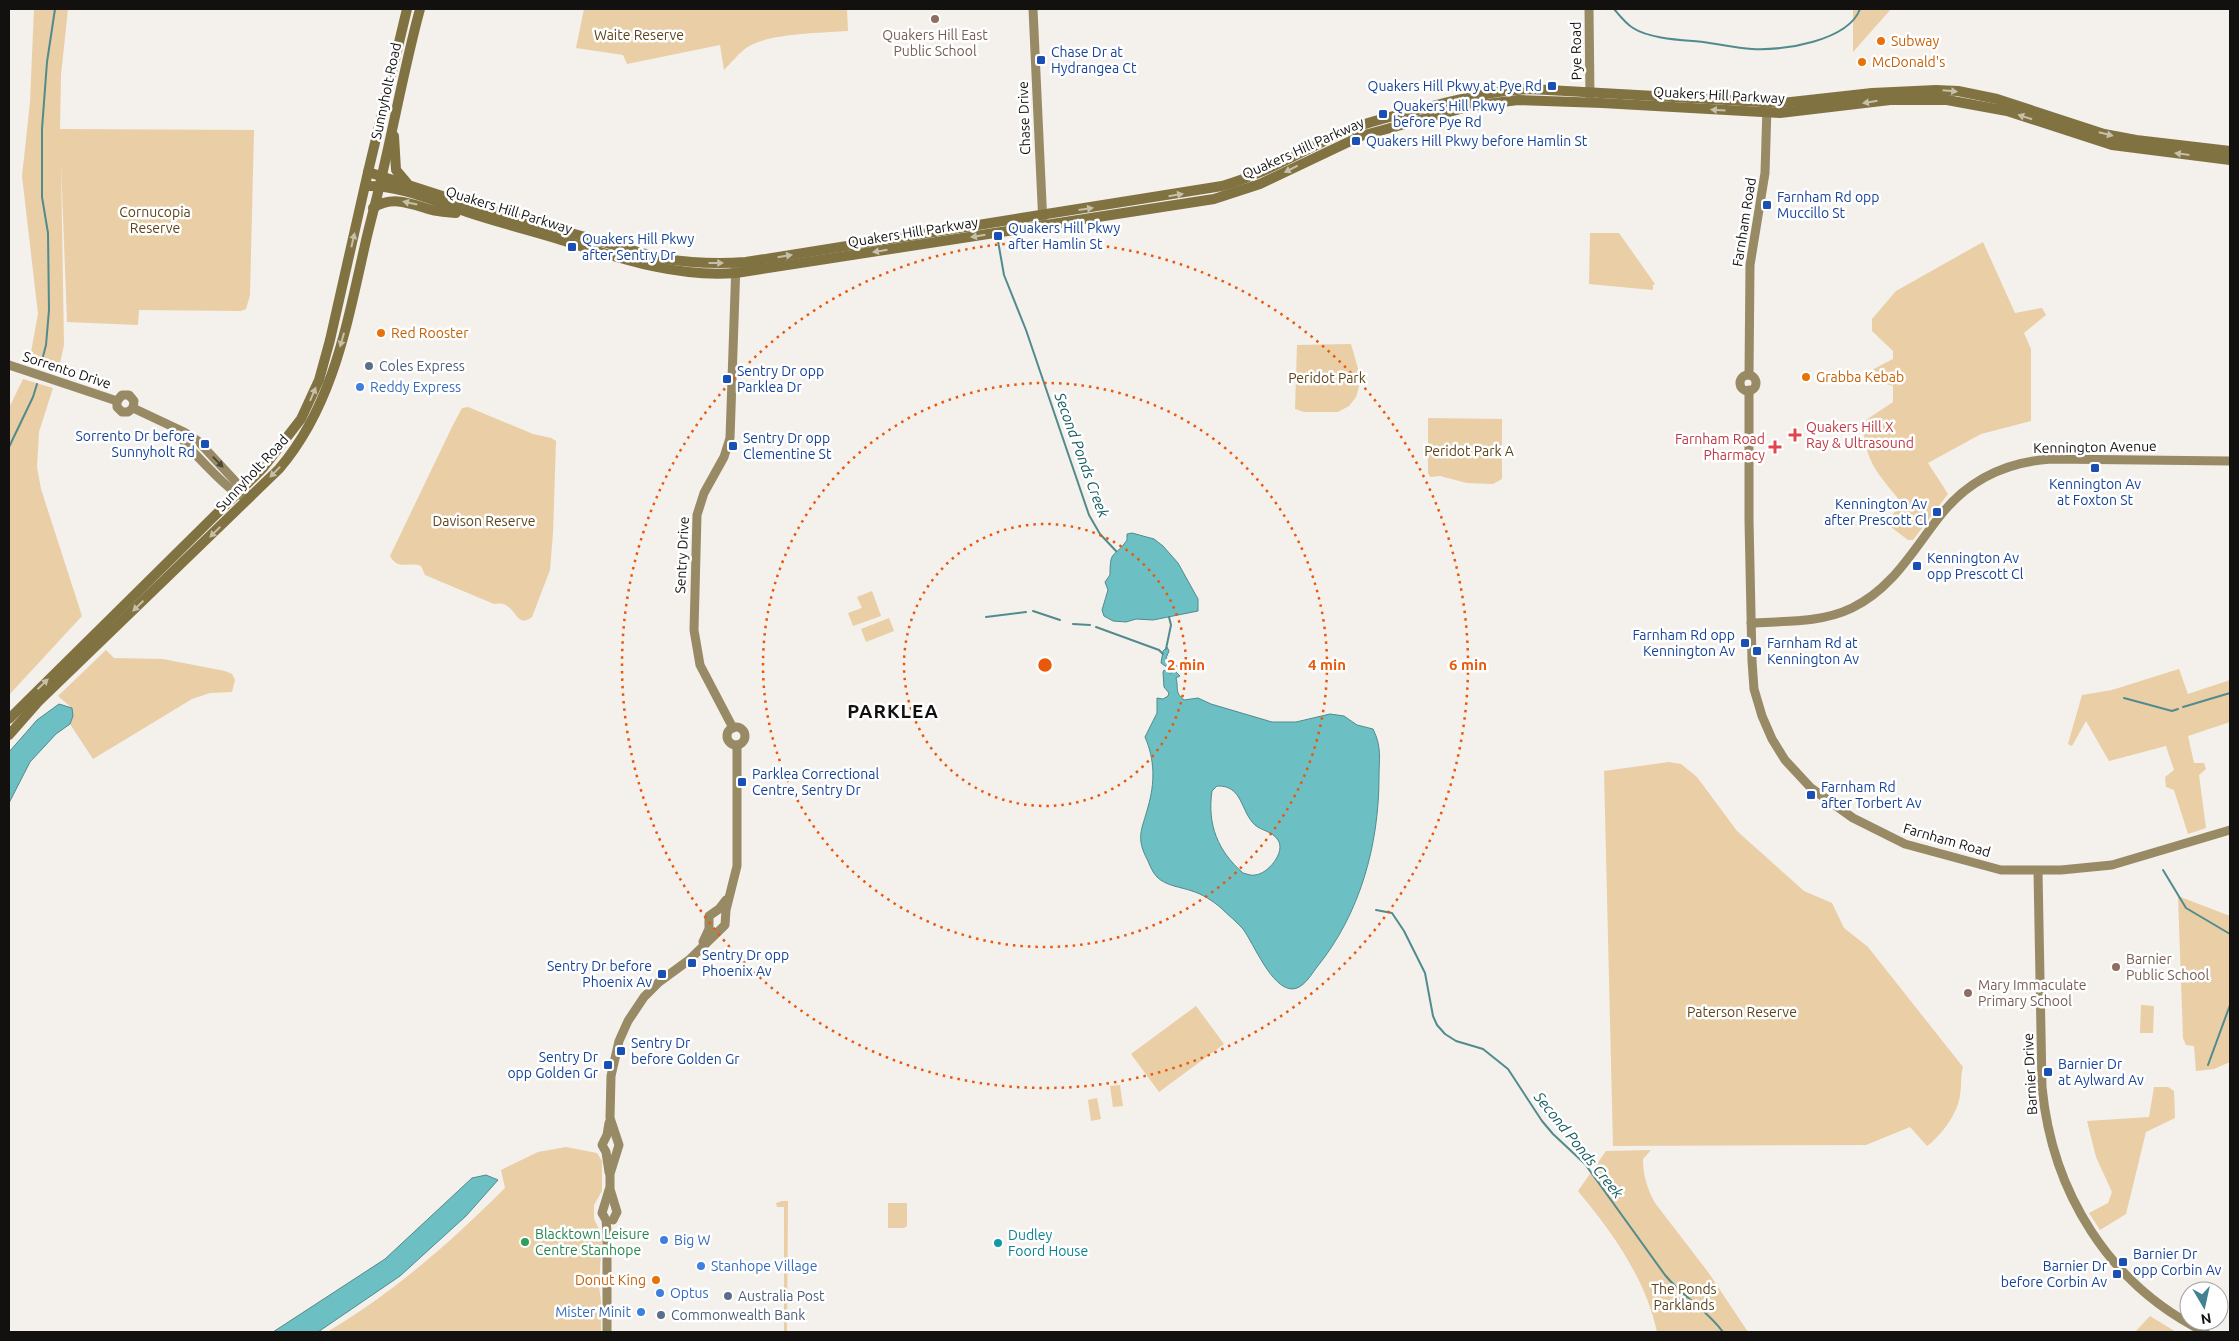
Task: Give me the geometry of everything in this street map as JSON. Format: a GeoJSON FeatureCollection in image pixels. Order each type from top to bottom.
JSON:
{"type":"FeatureCollection","features":[{"type":"Feature","properties":{"kind":"main road","name":"Sunnyholt Road"},"geometry":{"type":"LineString","coordinates":[[9,719],[240,491],[276,454],[293,432],[314,394],[330,340],[407,9]]}},
{"type":"Feature","properties":{"kind":"main road","name":"Sunnyholt Road"},"geometry":{"type":"LineString","coordinates":[[9,735],[38,702],[250,497],[298,445],[316,413],[332,375],[348,320],[420,9]]}},
{"type":"Feature","properties":{"kind":"main road","name":"Quakers Hill Parkway"},"geometry":{"type":"LineString","coordinates":[[1767,108],[1801,102],[1901,91],[1958,92],[2014,104],[2104,134],[2136,140],[2230,151]]}},
{"type":"Feature","properties":{"kind":"main road","name":"Quakers Hill Parkway"},"geometry":{"type":"LineString","coordinates":[[368,172],[381,181],[411,193],[475,214],[667,270],[699,274],[1043,220],[1214,199],[1260,184],[1361,136],[1471,106],[1518,100],[1590,97],[1767,108],[1822,109],[1890,100],[1947,100],[2007,111],[2112,145],[2230,160]]}},
{"type":"Feature","properties":{"kind":"main road"},"geometry":{"type":"LineString","coordinates":[[394,115],[394,163],[398,175],[408,184]]}},
{"type":"Feature","properties":{"kind":"main road","name":"Quakers Hill Parkway"},"geometry":{"type":"LineString","coordinates":[[365,186],[381,181],[408,184],[464,203],[660,258],[736,268]]}},
{"type":"Feature","properties":{"kind":"main road"},"geometry":{"type":"LineString","coordinates":[[373,208],[388,202],[404,202],[433,210],[475,214]]}},
{"type":"Feature","properties":{"kind":"street","name":"Chase Drive"},"geometry":{"type":"LineString","coordinates":[[1033,9],[1043,220]]}},
{"type":"Feature","properties":{"kind":"street","name":"Pye Road"},"geometry":{"type":"LineString","coordinates":[[1589,9],[1590,97]]}},
{"type":"Feature","properties":{"kind":"street","name":"Farnham Road"},"geometry":{"type":"LineString","coordinates":[[1767,108],[1764,180],[1750,266],[1749,375],[1754,377],[1756,383],[1753,389],[1749,390],[1748,485],[1751,623],[1754,689],[1762,716],[1772,739],[1785,760],[1811,788],[1853,818],[1905,844],[2001,870],[2038,871],[2112,865],[2230,830]]}},
{"type":"Feature","properties":{"kind":"street","name":"Sentry Drive"},"geometry":{"type":"LineString","coordinates":[[732,890],[737,866],[738,745],[743,742],[745,735],[742,730],[733,728],[700,664],[695,646],[694,618],[697,514],[704,494],[724,457],[730,438],[736,268]]}},
{"type":"Feature","properties":{"kind":"street","name":"Sorrento Drive"},"geometry":{"type":"LineString","coordinates":[[9,365],[116,401]]}},
{"type":"Feature","properties":{"kind":"street"},"geometry":{"type":"LineString","coordinates":[[122,395],[129,396],[134,401],[134,408],[128,412],[122,412],[117,407],[116,401],[122,395]]}},
{"type":"Feature","properties":{"kind":"street"},"geometry":{"type":"LineString","coordinates":[[134,408],[174,429],[240,491],[250,497]]}},
{"type":"Feature","properties":{"kind":"street","name":"Kennington Avenue"},"geometry":{"type":"LineString","coordinates":[[1751,623],[1823,618],[1844,612],[1868,599],[1890,582],[1940,516],[1960,495],[1990,474],[2015,464],[2036,460],[2072,458],[2230,461]]}},
{"type":"Feature","properties":{"kind":"street","name":"Barnier Drive"},"geometry":{"type":"LineString","coordinates":[[2038,871],[2042,1087],[2046,1122],[2059,1169],[2080,1215],[2116,1266],[2152,1299],[2179,1318],[2205,1332]]}},
{"type":"Feature","properties":{"kind":"street"},"geometry":{"type":"LineString","coordinates":[[701,947],[710,925],[709,916],[716,912],[732,890]]}},
{"type":"Feature","properties":{"kind":"street"},"geometry":{"type":"LineString","coordinates":[[609,1332],[609,1220],[602,1213],[609,1206],[610,1174],[606,1152],[602,1145],[606,1138],[610,1118],[612,1067],[619,1041],[628,1021],[651,990],[725,925],[726,910],[732,890]]}},
{"type":"Feature","properties":{"kind":"street"},"geometry":{"type":"LineString","coordinates":[[716,912],[724,914],[726,919]]}},
{"type":"Feature","properties":{"kind":"street"},"geometry":{"type":"LineString","coordinates":[[710,925],[716,929],[721,929]]}},
{"type":"Feature","properties":{"kind":"street"},"geometry":{"type":"LineString","coordinates":[[610,1118],[619,1145],[610,1174]]}},
{"type":"Feature","properties":{"kind":"street"},"geometry":{"type":"LineString","coordinates":[[606,1138],[611,1137],[616,1140]]}},
{"type":"Feature","properties":{"kind":"street"},"geometry":{"type":"LineString","coordinates":[[606,1152],[614,1153],[617,1150]]}},
{"type":"Feature","properties":{"kind":"street"},"geometry":{"type":"LineString","coordinates":[[609,1206],[618,1212],[609,1220]]}},
{"type":"Feature","properties":{"kind":"green space","name":"Cornucopia Reserve"},"geometry":{"type":"Polygon","coordinates":[[[34,9],[68,9],[61,75],[60,129],[254,130],[250,295],[246,309],[241,311],[139,310],[138,325],[67,322],[61,163],[64,345],[58,372],[29,363],[38,314],[22,176],[30,102],[34,9]]]}},
{"type":"Feature","properties":{"kind":"green space","name":"Waite Reserve"},"geometry":{"type":"Polygon","coordinates":[[[584,9],[847,9],[848,31],[767,39],[746,48],[724,70],[720,45],[627,64],[623,55],[576,48],[584,9]]]}},
{"type":"Feature","properties":{"kind":"green space"},"geometry":{"type":"Polygon","coordinates":[[[1853,9],[1891,9],[1853,52],[1853,9]]]}},
{"type":"Feature","properties":{"kind":"green space"},"geometry":{"type":"Polygon","coordinates":[[[1590,233],[1619,233],[1655,284],[1653,285],[1653,290],[1589,284],[1590,233]]]}},
{"type":"Feature","properties":{"kind":"green space"},"geometry":{"type":"Polygon","coordinates":[[[1983,242],[2015,313],[2042,308],[2046,315],[2024,333],[2031,349],[2031,421],[1981,434],[1928,463],[1948,494],[1913,540],[1908,540],[1887,524],[1901,502],[1873,465],[1864,435],[1862,420],[1866,420],[1893,402],[1893,386],[1869,379],[1868,372],[1893,359],[1893,351],[1872,331],[1872,319],[1896,291],[1983,242]]]}},
{"type":"Feature","properties":{"kind":"green space","name":"Peridot Park"},"geometry":{"type":"Polygon","coordinates":[[[1351,344],[1361,379],[1356,397],[1349,406],[1338,412],[1304,412],[1295,409],[1297,345],[1351,344]]]}},
{"type":"Feature","properties":{"kind":"green space"},"geometry":{"type":"Polygon","coordinates":[[[23,379],[53,388],[39,432],[37,467],[41,489],[82,616],[9,695],[9,408],[23,379]]]}},
{"type":"Feature","properties":{"kind":"green space","name":"Davison Reserve"},"geometry":{"type":"Polygon","coordinates":[[[468,407],[533,434],[556,441],[550,570],[532,617],[526,620],[518,618],[507,606],[494,604],[425,575],[421,566],[400,564],[393,561],[390,556],[452,427],[462,408],[468,407]]]}},
{"type":"Feature","properties":{"kind":"green space","name":"Peridot Park A"},"geometry":{"type":"Polygon","coordinates":[[[1428,418],[1502,419],[1502,479],[1493,484],[1467,483],[1440,476],[1430,477],[1428,473],[1428,418]]]}},
{"type":"Feature","properties":{"kind":"green space"},"geometry":{"type":"Polygon","coordinates":[[[872,591],[881,616],[853,626],[848,613],[862,608],[857,597],[872,591]]]}},
{"type":"Feature","properties":{"kind":"green space"},"geometry":{"type":"Polygon","coordinates":[[[889,618],[894,631],[866,642],[861,629],[889,618]]]}},
{"type":"Feature","properties":{"kind":"green space"},"geometry":{"type":"Polygon","coordinates":[[[106,650],[114,658],[163,659],[225,671],[232,674],[235,680],[232,692],[210,693],[192,699],[93,759],[70,724],[73,716],[72,708],[58,696],[106,650]]]}},
{"type":"Feature","properties":{"kind":"green space"},"geometry":{"type":"Polygon","coordinates":[[[2179,669],[2188,694],[2230,680],[2230,722],[2188,736],[2194,763],[2204,763],[2206,769],[2199,775],[2206,828],[2188,834],[2174,790],[2166,787],[2165,777],[2174,770],[2166,746],[2109,761],[2086,721],[2072,746],[2068,744],[2082,695],[2112,690],[2179,669]]]}},
{"type":"Feature","properties":{"kind":"green space","name":"Paterson Reserve"},"geometry":{"type":"Polygon","coordinates":[[[1669,762],[1681,764],[1697,777],[1737,831],[1804,891],[1832,903],[1844,928],[1868,947],[1963,1067],[1959,1102],[1956,1109],[1943,1130],[1927,1146],[1910,1127],[1866,1145],[1613,1146],[1604,771],[1669,762]]]}},
{"type":"Feature","properties":{"kind":"green space"},"geometry":{"type":"Polygon","coordinates":[[[2178,896],[2230,916],[2230,1062],[2214,1069],[2196,1071],[2194,1046],[2186,1045],[2183,1038],[2178,896]]]}},
{"type":"Feature","properties":{"kind":"green space"},"geometry":{"type":"Polygon","coordinates":[[[2141,1005],[2154,1006],[2153,1033],[2140,1033],[2141,1005]]]}},
{"type":"Feature","properties":{"kind":"green space"},"geometry":{"type":"Polygon","coordinates":[[[1196,1006],[1224,1044],[1159,1092],[1131,1054],[1196,1006]]]}},
{"type":"Feature","properties":{"kind":"green space"},"geometry":{"type":"Polygon","coordinates":[[[1120,1085],[1123,1106],[1113,1107],[1110,1086],[1120,1085]]]}},
{"type":"Feature","properties":{"kind":"green space"},"geometry":{"type":"Polygon","coordinates":[[[2154,1087],[2168,1087],[2174,1091],[2175,1118],[2146,1132],[2126,1214],[2100,1230],[2089,1213],[2108,1203],[2112,1192],[2096,1157],[2087,1121],[2149,1117],[2154,1087]]]}},
{"type":"Feature","properties":{"kind":"green space"},"geometry":{"type":"Polygon","coordinates":[[[1097,1098],[1101,1119],[1091,1121],[1088,1100],[1097,1098]]]}},
{"type":"Feature","properties":{"kind":"green space","name":"Blacktown Leisure Centre Stanhope"},"geometry":{"type":"Polygon","coordinates":[[[566,1147],[597,1153],[602,1161],[602,1191],[594,1205],[594,1219],[602,1235],[599,1286],[601,1332],[327,1332],[398,1284],[464,1228],[505,1188],[501,1170],[538,1152],[566,1147]]]}},
{"type":"Feature","properties":{"kind":"green space","name":"The Ponds Parklands"},"geometry":{"type":"Polygon","coordinates":[[[1651,1150],[1643,1159],[1643,1165],[1646,1182],[1655,1203],[1708,1272],[1748,1332],[1657,1332],[1645,1293],[1626,1257],[1578,1191],[1606,1151],[1651,1150]]]}},
{"type":"Feature","properties":{"kind":"green space"},"geometry":{"type":"Polygon","coordinates":[[[788,1201],[787,1332],[784,1332],[784,1207],[777,1207],[776,1203],[788,1201]]]}},
{"type":"Feature","properties":{"kind":"green space"},"geometry":{"type":"Polygon","coordinates":[[[888,1203],[907,1203],[907,1226],[904,1228],[888,1228],[888,1203]]]}},
{"type":"Feature","properties":{"kind":"green space"},"geometry":{"type":"Polygon","coordinates":[[[2150,1316],[2176,1332],[2135,1332],[2150,1316]]]}},
{"type":"Feature","properties":{"kind":"water"},"geometry":{"type":"Polygon","coordinates":[[[1132,533],[1154,539],[1178,563],[1198,599],[1198,611],[1153,620],[1136,619],[1126,622],[1113,621],[1104,616],[1102,610],[1108,590],[1105,582],[1110,575],[1112,557],[1127,540],[1127,534],[1132,533]]]}},
{"type":"Feature","properties":{"kind":"water"},"geometry":{"type":"Polygon","coordinates":[[[1167,647],[1169,651],[1166,658],[1172,661],[1170,663],[1172,665],[1177,666],[1176,672],[1180,676],[1176,678],[1178,692],[1184,700],[1198,698],[1211,704],[1272,722],[1296,722],[1330,714],[1344,716],[1357,725],[1373,729],[1376,735],[1379,753],[1378,803],[1371,853],[1364,878],[1356,902],[1345,925],[1332,946],[1300,987],[1292,989],[1284,987],[1277,981],[1270,974],[1243,929],[1211,900],[1200,894],[1169,884],[1157,877],[1144,853],[1141,834],[1153,780],[1151,754],[1145,737],[1157,713],[1157,698],[1163,699],[1169,693],[1164,687],[1163,672],[1164,670],[1171,674],[1171,670],[1161,663],[1163,651],[1167,647]],[[1217,786],[1212,791],[1211,815],[1216,836],[1227,856],[1243,873],[1260,874],[1270,867],[1278,856],[1280,845],[1278,840],[1255,825],[1236,794],[1225,787],[1217,786]]]}},
{"type":"Feature","properties":{"kind":"water"},"geometry":{"type":"Polygon","coordinates":[[[59,704],[72,708],[73,716],[70,724],[56,734],[30,762],[9,803],[9,752],[37,720],[59,704]]]}},
{"type":"Feature","properties":{"kind":"water"},"geometry":{"type":"Polygon","coordinates":[[[486,1175],[498,1180],[466,1216],[400,1276],[318,1332],[273,1332],[385,1259],[472,1178],[486,1175]]]}},
{"type":"Feature","properties":{"kind":"waterway"},"geometry":{"type":"LineString","coordinates":[[41,364],[46,345],[49,310],[48,233],[42,197],[42,129],[47,62],[55,9]]}},
{"type":"Feature","properties":{"kind":"waterway"},"geometry":{"type":"LineString","coordinates":[[1614,9],[1630,26],[1648,35],[1752,49],[1780,48],[1813,42],[1842,29],[1853,20],[1860,9]]}},
{"type":"Feature","properties":{"kind":"waterway","name":"Second Ponds Creek"},"geometry":{"type":"LineString","coordinates":[[998,241],[1004,275],[1026,330],[1089,515],[1100,534],[1116,551]]}},
{"type":"Feature","properties":{"kind":"waterway"},"geometry":{"type":"LineString","coordinates":[[9,447],[33,397],[37,384]]}},
{"type":"Feature","properties":{"kind":"waterway"},"geometry":{"type":"LineString","coordinates":[[1033,611],[1060,620]]}},
{"type":"Feature","properties":{"kind":"waterway"},"geometry":{"type":"LineString","coordinates":[[986,617],[1026,612]]}},
{"type":"Feature","properties":{"kind":"waterway","name":"Second Ponds Creek"},"geometry":{"type":"LineString","coordinates":[[1166,649],[1171,625],[1169,617]]}},
{"type":"Feature","properties":{"kind":"waterway"},"geometry":{"type":"LineString","coordinates":[[1073,624],[1090,625]]}},
{"type":"Feature","properties":{"kind":"waterway"},"geometry":{"type":"LineString","coordinates":[[1096,627],[1159,650],[1163,654]]}},
{"type":"Feature","properties":{"kind":"waterway"},"geometry":{"type":"LineString","coordinates":[[2183,707],[2230,693]]}},
{"type":"Feature","properties":{"kind":"waterway"},"geometry":{"type":"LineString","coordinates":[[2124,698],[2172,711],[2178,709]]}},
{"type":"Feature","properties":{"kind":"waterway"},"geometry":{"type":"LineString","coordinates":[[2163,870],[2186,908],[2230,934]]}},
{"type":"Feature","properties":{"kind":"waterway","name":"Second Ponds Creek"},"geometry":{"type":"LineString","coordinates":[[1376,910],[1392,913],[1404,931],[1425,973],[1433,1016],[1437,1025],[1445,1034],[1456,1041],[1483,1049],[1508,1069],[1542,1121],[1585,1164],[1665,1275],[1709,1316],[1723,1332]]}},
{"type":"Feature","properties":{"kind":"waterway"},"geometry":{"type":"LineString","coordinates":[[2208,1065],[2230,1005]]}},
{"type":"Feature","properties":{"kind":"place","name":"Quakers Hill East Public School"},"geometry":{"type":"Point","coordinates":[935,19]}},
{"type":"Feature","properties":{"kind":"place","name":"Subway"},"geometry":{"type":"Point","coordinates":[1881,41]}},
{"type":"Feature","properties":{"kind":"place","name":"Chase Dr at Hydrangea Ct"},"geometry":{"type":"Point","coordinates":[1041,60]}},
{"type":"Feature","properties":{"kind":"place","name":"McDonald's"},"geometry":{"type":"Point","coordinates":[1862,62]}},
{"type":"Feature","properties":{"kind":"place","name":"Quakers Hill Pkwy at Pye Rd"},"geometry":{"type":"Point","coordinates":[1552,86]}},
{"type":"Feature","properties":{"kind":"place","name":"Quakers Hill Pkwy before Pye Rd"},"geometry":{"type":"Point","coordinates":[1383,114]}},
{"type":"Feature","properties":{"kind":"place","name":"Quakers Hill Pkwy before Hamlin St"},"geometry":{"type":"Point","coordinates":[1356,141]}},
{"type":"Feature","properties":{"kind":"place","name":"Farnham Rd opp Muccillo St"},"geometry":{"type":"Point","coordinates":[1767,205]}},
{"type":"Feature","properties":{"kind":"place","name":"Quakers Hill Pkwy after Hamlin St"},"geometry":{"type":"Point","coordinates":[998,236]}},
{"type":"Feature","properties":{"kind":"place","name":"Quakers Hill Pkwy after Sentry Dr"},"geometry":{"type":"Point","coordinates":[572,247]}},
{"type":"Feature","properties":{"kind":"place","name":"Red Rooster"},"geometry":{"type":"Point","coordinates":[381,333]}},
{"type":"Feature","properties":{"kind":"place","name":"Coles Express"},"geometry":{"type":"Point","coordinates":[369,366]}},
{"type":"Feature","properties":{"kind":"place","name":"Grabba Kebab"},"geometry":{"type":"Point","coordinates":[1806,377]}},
{"type":"Feature","properties":{"kind":"place","name":"Sentry Dr opp Parklea Dr"},"geometry":{"type":"Point","coordinates":[727,379]}},
{"type":"Feature","properties":{"kind":"place","name":"Reddy Express"},"geometry":{"type":"Point","coordinates":[360,387]}},
{"type":"Feature","properties":{"kind":"place","name":"Quakers Hill X Ray & Ultrasound"},"geometry":{"type":"Point","coordinates":[1795,435]}},
{"type":"Feature","properties":{"kind":"place","name":"Sorrento Dr before Sunnyholt Rd"},"geometry":{"type":"Point","coordinates":[205,444]}},
{"type":"Feature","properties":{"kind":"place","name":"Sentry Dr opp Clementine St"},"geometry":{"type":"Point","coordinates":[733,446]}},
{"type":"Feature","properties":{"kind":"place","name":"Farnham Road Pharmacy"},"geometry":{"type":"Point","coordinates":[1775,447]}},
{"type":"Feature","properties":{"kind":"place","name":"Kennington Av at Foxton St"},"geometry":{"type":"Point","coordinates":[2095,468]}},
{"type":"Feature","properties":{"kind":"place","name":"Kennington Av after Prescott Cl"},"geometry":{"type":"Point","coordinates":[1937,512]}},
{"type":"Feature","properties":{"kind":"place","name":"Kennington Av opp Prescott Cl"},"geometry":{"type":"Point","coordinates":[1917,566]}},
{"type":"Feature","properties":{"kind":"place","name":"Farnham Rd opp Kennington Av"},"geometry":{"type":"Point","coordinates":[1745,643]}},
{"type":"Feature","properties":{"kind":"place","name":"Farnham Rd at Kennington Av"},"geometry":{"type":"Point","coordinates":[1757,651]}},
{"type":"Feature","properties":{"kind":"place","name":"Parklea Correctional Centre, Sentry Dr"},"geometry":{"type":"Point","coordinates":[742,782]}},
{"type":"Feature","properties":{"kind":"place","name":"Farnham Rd after Torbert Av"},"geometry":{"type":"Point","coordinates":[1811,795]}},
{"type":"Feature","properties":{"kind":"place","name":"Sentry Dr opp Phoenix Av"},"geometry":{"type":"Point","coordinates":[692,963]}},
{"type":"Feature","properties":{"kind":"place","name":"Barnier Public School"},"geometry":{"type":"Point","coordinates":[2116,967]}},
{"type":"Feature","properties":{"kind":"place","name":"Sentry Dr before Phoenix Av"},"geometry":{"type":"Point","coordinates":[662,974]}},
{"type":"Feature","properties":{"kind":"place","name":"Mary Immaculate Primary School"},"geometry":{"type":"Point","coordinates":[1968,993]}},
{"type":"Feature","properties":{"kind":"place","name":"Sentry Dr before Golden Gr"},"geometry":{"type":"Point","coordinates":[621,1051]}},
{"type":"Feature","properties":{"kind":"place","name":"Sentry Dr opp Golden Gr"},"geometry":{"type":"Point","coordinates":[608,1065]}},
{"type":"Feature","properties":{"kind":"place","name":"Barnier Dr at Aylward Av"},"geometry":{"type":"Point","coordinates":[2048,1072]}},
{"type":"Feature","properties":{"kind":"place","name":"Big W"},"geometry":{"type":"Point","coordinates":[664,1240]}},
{"type":"Feature","properties":{"kind":"place","name":"Blacktown Leisure Centre Stanhope"},"geometry":{"type":"Point","coordinates":[525,1242]}},
{"type":"Feature","properties":{"kind":"place","name":"Dudley Foord House"},"geometry":{"type":"Point","coordinates":[998,1243]}},
{"type":"Feature","properties":{"kind":"place","name":"Barnier Dr opp Corbin Av"},"geometry":{"type":"Point","coordinates":[2123,1262]}},
{"type":"Feature","properties":{"kind":"place","name":"Stanhope Village"},"geometry":{"type":"Point","coordinates":[701,1266]}},
{"type":"Feature","properties":{"kind":"place","name":"Barnier Dr before Corbin Av"},"geometry":{"type":"Point","coordinates":[2117,1274]}},
{"type":"Feature","properties":{"kind":"place","name":"Donut King"},"geometry":{"type":"Point","coordinates":[656,1280]}},
{"type":"Feature","properties":{"kind":"place","name":"Optus"},"geometry":{"type":"Point","coordinates":[660,1293]}},
{"type":"Feature","properties":{"kind":"place","name":"Australia Post"},"geometry":{"type":"Point","coordinates":[728,1296]}},
{"type":"Feature","properties":{"kind":"place","name":"Mister Minit"},"geometry":{"type":"Point","coordinates":[641,1312]}},
{"type":"Feature","properties":{"kind":"place","name":"Commonwealth Bank"},"geometry":{"type":"Point","coordinates":[661,1315]}},
{"type":"Feature","properties":{"kind":"district","name":"PARKLEA"},"geometry":{"type":"Point","coordinates":[893,711]}}]}
